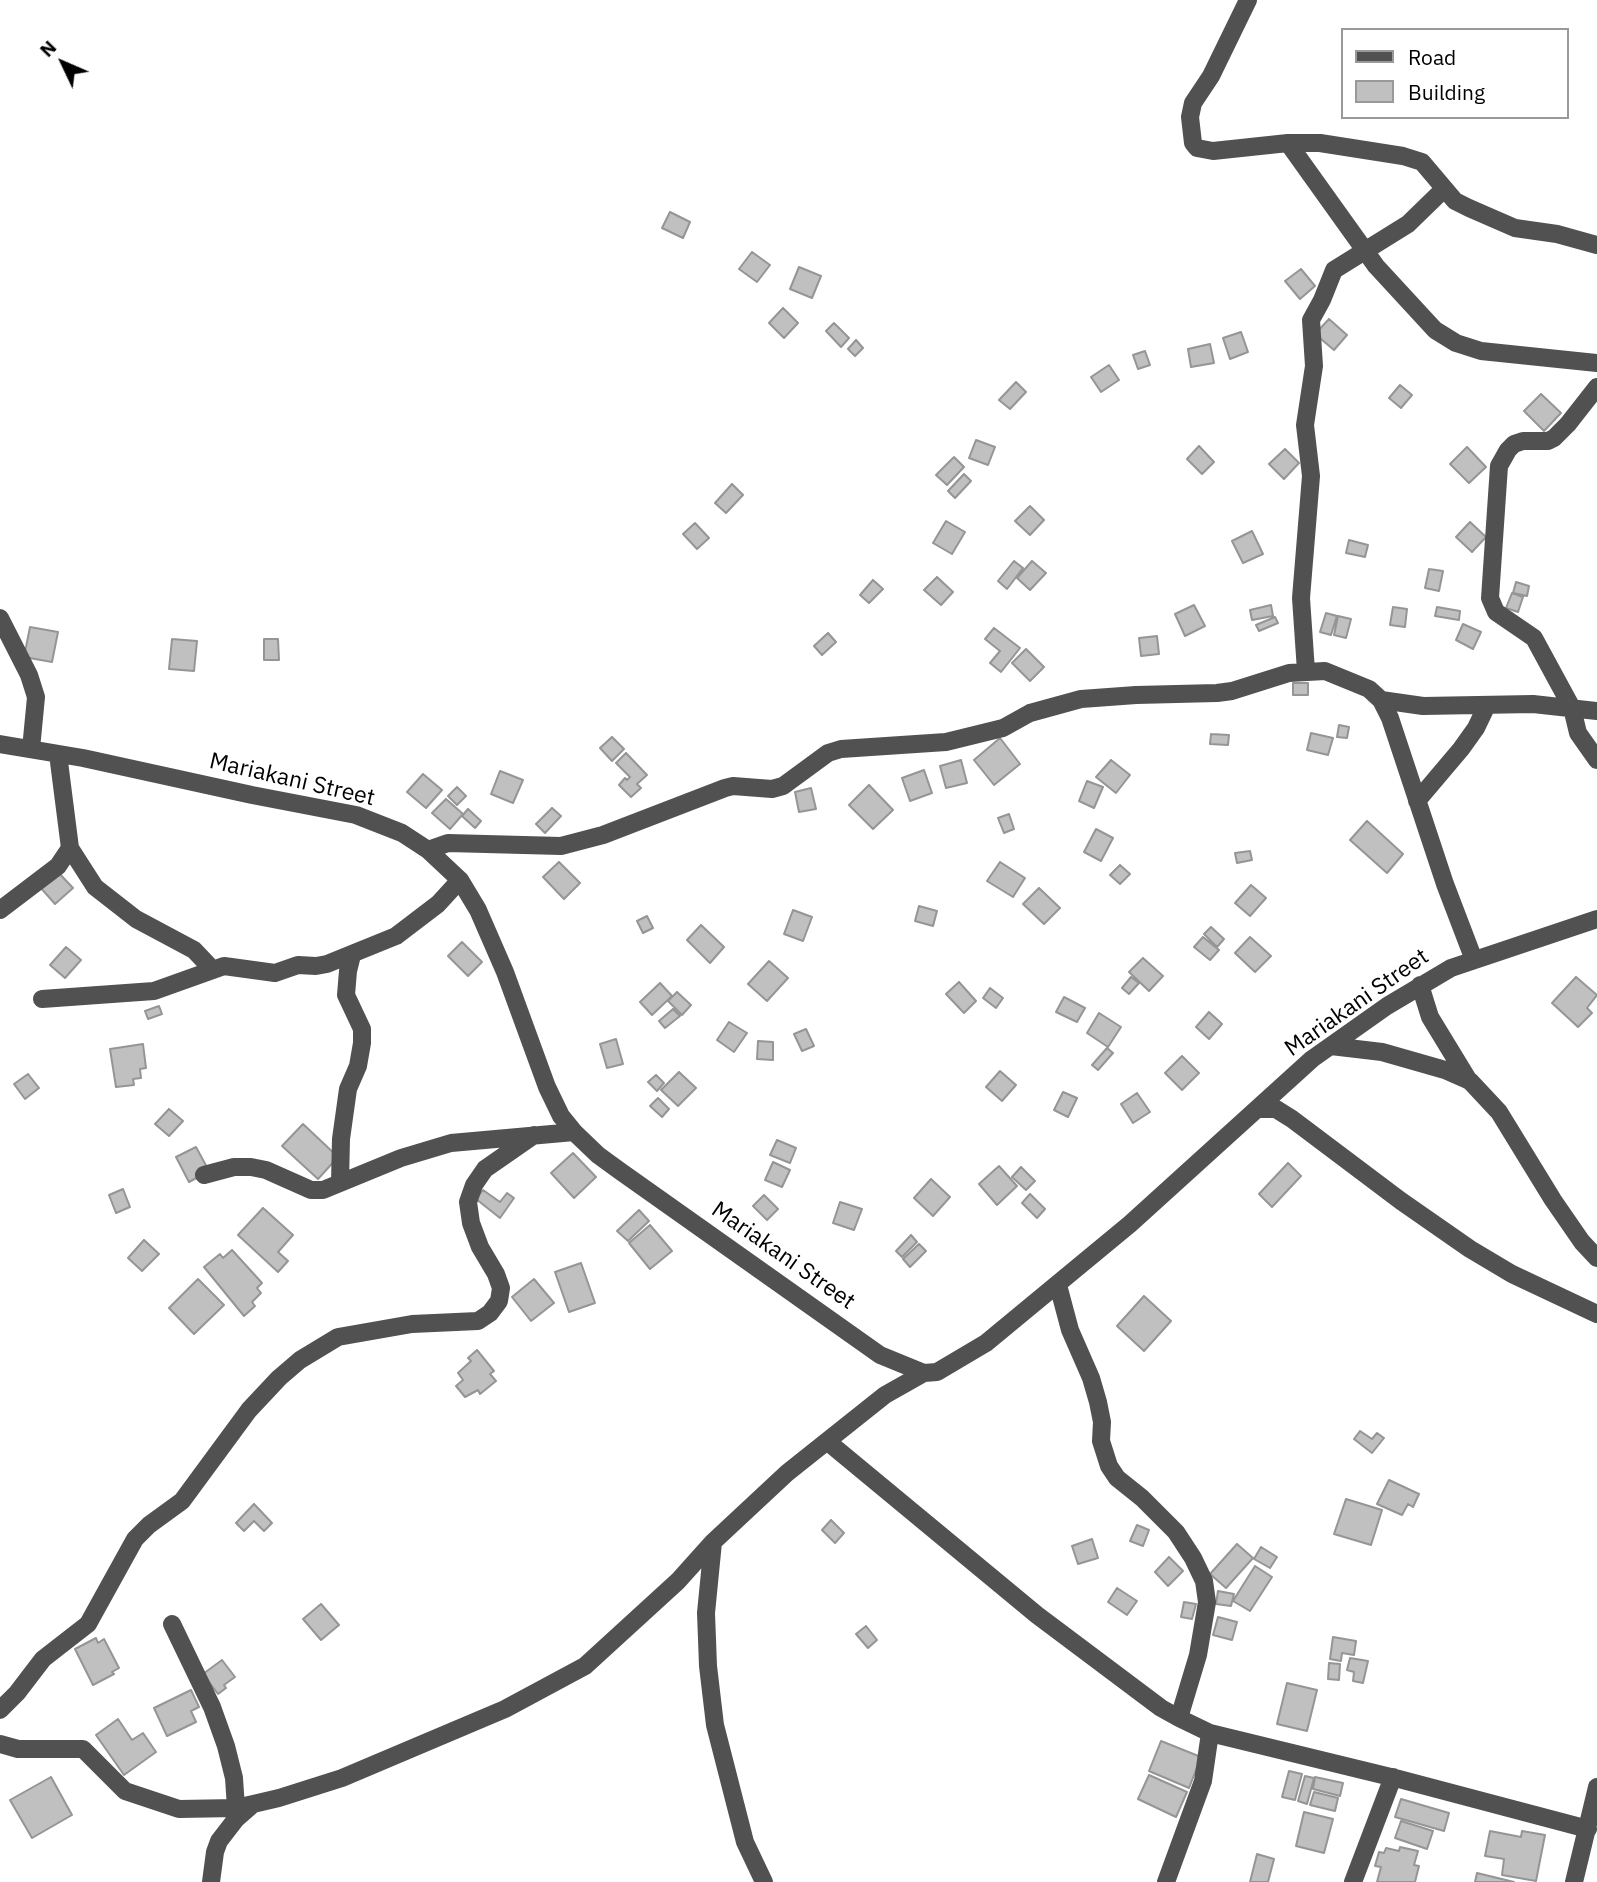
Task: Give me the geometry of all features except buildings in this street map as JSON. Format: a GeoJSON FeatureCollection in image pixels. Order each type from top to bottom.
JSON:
{"type":"FeatureCollection","features":[{"type":"Feature","properties":{"kind":"street"},"geometry":{"type":"LineString","coordinates":[[1248,0],[1211,76],[1193,103],[1190,117],[1193,143],[1200,149],[1213,151],[1288,143],[1320,143],[1403,156],[1422,162],[1455,201],[1515,228],[1557,234],[1597,245]]}},
{"type":"Feature","properties":{"kind":"street"},"geometry":{"type":"LineString","coordinates":[[1288,143],[1364,250],[1436,330],[1456,343],[1481,352],[1597,363]]}},
{"type":"Feature","properties":{"kind":"street"},"geometry":{"type":"LineString","coordinates":[[1306,671],[1301,598],[1311,476],[1305,425],[1314,366],[1311,320],[1334,270],[1408,224],[1444,189]]}},
{"type":"Feature","properties":{"kind":"street"},"geometry":{"type":"LineString","coordinates":[[1597,387],[1554,438],[1514,444],[1507,450],[1499,466],[1490,584],[1492,605],[1496,612],[1534,638],[1572,708],[1578,733],[1597,760]]}},
{"type":"Feature","properties":{"kind":"street"},"geometry":{"type":"LineString","coordinates":[[0,618],[29,675],[36,697],[32,749]]}},
{"type":"Feature","properties":{"kind":"street"},"geometry":{"type":"LineString","coordinates":[[428,850],[448,843],[490,842],[533,847],[561,846],[603,835],[724,788],[733,786],[772,789],[783,786],[828,753],[841,749],[946,742],[1003,728],[1030,713],[1058,704],[1090,698],[1217,693],[1289,673],[1325,671],[1369,689],[1381,700],[1390,718],[1444,884],[1474,960]]}},
{"type":"Feature","properties":{"kind":"street"},"geometry":{"type":"LineString","coordinates":[[1381,700],[1423,706],[1533,704],[1597,711]]}},
{"type":"Feature","properties":{"kind":"street"},"geometry":{"type":"LineString","coordinates":[[1417,801],[1468,739],[1487,705]]}},
{"type":"Feature","properties":{"kind":"street","name":"Mariakani Street"},"geometry":{"type":"LineString","coordinates":[[0,744],[356,815],[402,833],[428,850],[460,880],[478,910],[505,972],[547,1087],[561,1116],[574,1132],[598,1155],[880,1355],[923,1373],[937,1372],[979,1349],[1130,1224],[1312,1059],[1420,985],[1451,968],[1597,919]]}},
{"type":"Feature","properties":{"kind":"street"},"geometry":{"type":"LineString","coordinates":[[58,754],[70,848],[95,887],[145,925],[194,950],[212,969]]}},
{"type":"Feature","properties":{"kind":"street"},"geometry":{"type":"LineString","coordinates":[[0,910],[58,866],[70,848]]}},
{"type":"Feature","properties":{"kind":"street"},"geometry":{"type":"LineString","coordinates":[[42,999],[154,991],[224,966],[275,973],[291,966],[316,966],[352,955],[396,936],[438,904],[460,880]]}},
{"type":"Feature","properties":{"kind":"street"},"geometry":{"type":"LineString","coordinates":[[340,1182],[341,1139],[348,1090],[358,1066],[362,1043],[362,1029],[346,995],[352,955]]}},
{"type":"Feature","properties":{"kind":"street"},"geometry":{"type":"LineString","coordinates":[[1420,985],[1430,1017],[1470,1081],[1499,1112],[1581,1242],[1597,1258]]}},
{"type":"Feature","properties":{"kind":"street"},"geometry":{"type":"LineString","coordinates":[[1331,1046],[1382,1052],[1470,1081]]}},
{"type":"Feature","properties":{"kind":"street"},"geometry":{"type":"LineString","coordinates":[[1258,1109],[1276,1110],[1292,1119],[1470,1249],[1512,1274],[1597,1314]]}},
{"type":"Feature","properties":{"kind":"street"},"geometry":{"type":"LineString","coordinates":[[204,1175],[234,1167],[251,1167],[266,1170],[311,1190],[323,1190],[401,1157],[452,1143],[574,1132]]}},
{"type":"Feature","properties":{"kind":"street"},"geometry":{"type":"LineString","coordinates":[[2,1704],[43,1659],[88,1624],[135,1539],[149,1525],[183,1501],[249,1410],[300,1360],[338,1337],[412,1324],[478,1321],[490,1313],[499,1301],[501,1288],[480,1247],[471,1223],[468,1202],[474,1185],[485,1169],[534,1135]]}},
{"type":"Feature","properties":{"kind":"street"},"geometry":{"type":"LineString","coordinates":[[1058,1285],[1070,1330],[1091,1378],[1098,1402],[1101,1441],[1109,1466],[1116,1478],[1142,1498],[1176,1532],[1193,1558],[1203,1581],[1207,1602],[1198,1655],[1179,1718]]}},
{"type":"Feature","properties":{"kind":"street"},"geometry":{"type":"LineString","coordinates":[[0,1744],[18,1749],[83,1749],[124,1791],[179,1809],[244,1806],[342,1778],[505,1709],[585,1666],[678,1581],[713,1542],[787,1473],[885,1395],[923,1373]]}},
{"type":"Feature","properties":{"kind":"street"},"geometry":{"type":"LineString","coordinates":[[828,1442],[1037,1615],[1161,1708],[1179,1718],[1210,1733],[1393,1777],[1588,1829]]}},
{"type":"Feature","properties":{"kind":"street"},"geometry":{"type":"LineString","coordinates":[[713,1542],[706,1613],[708,1665],[715,1725],[745,1842],[764,1882]]}},
{"type":"Feature","properties":{"kind":"street"},"geometry":{"type":"LineString","coordinates":[[172,1624],[212,1707],[244,1806]]}},
{"type":"Feature","properties":{"kind":"street"},"geometry":{"type":"LineString","coordinates":[[1166,1882],[1203,1782],[1210,1733]]}},
{"type":"Feature","properties":{"kind":"street"},"geometry":{"type":"LineString","coordinates":[[1353,1882],[1393,1777]]}},
{"type":"Feature","properties":{"kind":"street"},"geometry":{"type":"LineString","coordinates":[[1574,1882],[1597,1787]]}},
{"type":"Feature","properties":{"kind":"street"},"geometry":{"type":"LineString","coordinates":[[211,1882],[219,1841],[244,1806]]}}]}
